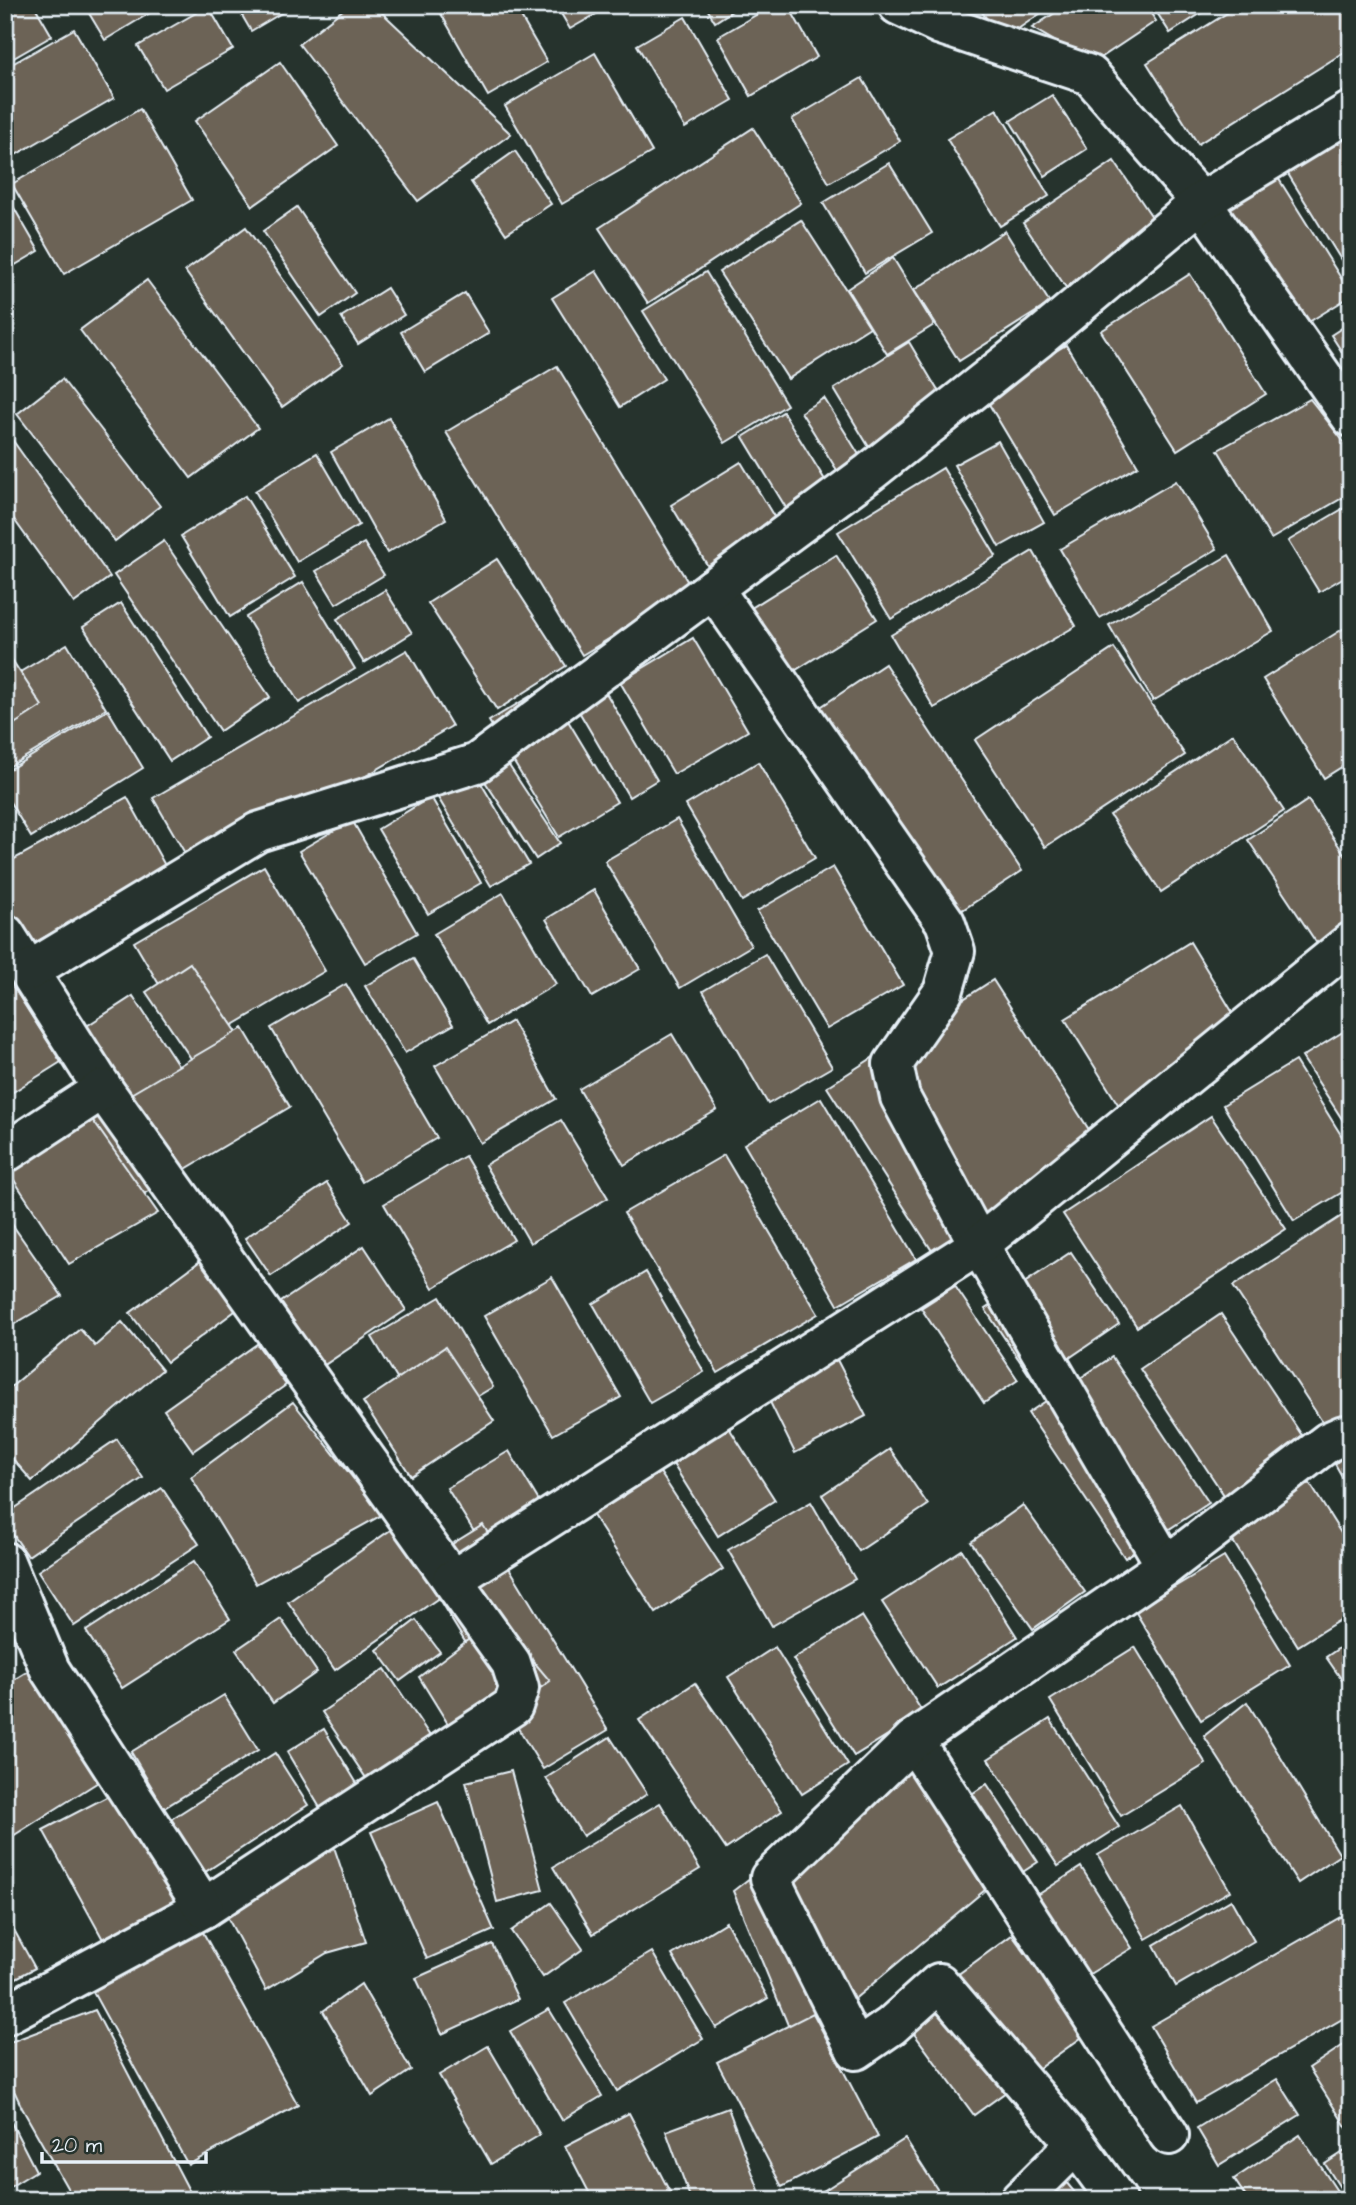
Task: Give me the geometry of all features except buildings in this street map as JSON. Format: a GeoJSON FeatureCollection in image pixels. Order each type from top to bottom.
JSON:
{"type":"FeatureCollection","features":[{"type":"Feature","properties":{"kind":"street"},"geometry":{"type":"LineString","coordinates":[[898,5],[955,15],[1090,75],[1201,202],[1351,417]]}},
{"type":"Feature","properties":{"kind":"street"},"geometry":{"type":"LineString","coordinates":[[29,971],[258,832],[477,763],[881,464],[1039,338],[1201,202],[1351,111]]}},
{"type":"Feature","properties":{"kind":"street"},"geometry":{"type":"LineString","coordinates":[[713,588],[946,922],[955,951],[943,992],[893,1064],[900,1097],[979,1245],[1166,1566]]}},
{"type":"Feature","properties":{"kind":"street"},"geometry":{"type":"LineString","coordinates":[[5,934],[103,1089],[511,1663],[519,1688],[513,1706],[204,1908],[5,2015]]}},
{"type":"Feature","properties":{"kind":"street"},"geometry":{"type":"LineString","coordinates":[[452,1580],[979,1245],[1351,942]]}},
{"type":"Feature","properties":{"kind":"street"},"geometry":{"type":"LineString","coordinates":[[5,1153],[103,1089]]}},
{"type":"Feature","properties":{"kind":"street"},"geometry":{"type":"LineString","coordinates":[[1117,2200],[1076,2144],[939,1983],[891,2026],[856,2050],[770,1878],[913,1740],[1166,1566],[1328,1441],[1344,1435],[1351,1438]]}},
{"type":"Feature","properties":{"kind":"street"},"geometry":{"type":"LineString","coordinates":[[5,1562],[16,1621],[204,1908]]}},
{"type":"Feature","properties":{"kind":"street"},"geometry":{"type":"LineString","coordinates":[[913,1740],[1169,2135]]}},
{"type":"Feature","properties":{"kind":"street"},"geometry":{"type":"LineString","coordinates":[[1020,2200],[1076,2144]]}}]}
